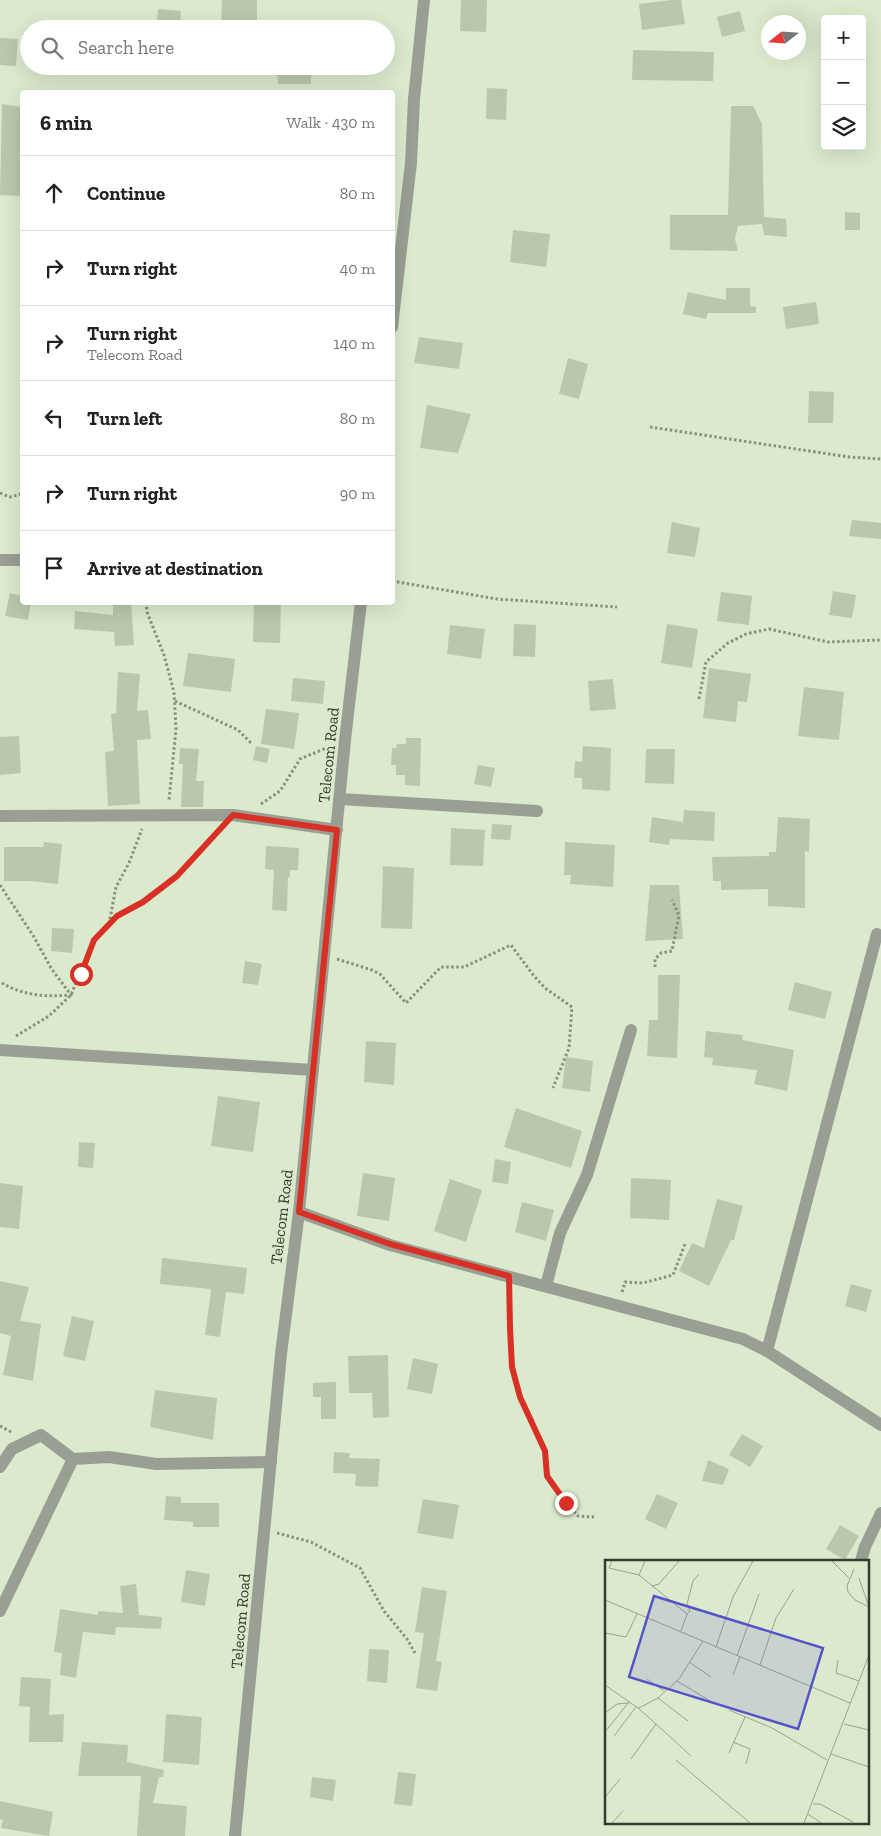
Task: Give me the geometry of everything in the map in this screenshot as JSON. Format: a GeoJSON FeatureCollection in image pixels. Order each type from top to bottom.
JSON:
{"type":"FeatureCollection","features":[{"type":"Feature","properties":{"kind":"street"},"geometry":{"type":"LineString","coordinates":[[395,301],[411,163],[414,99],[424,0]]}},
{"type":"Feature","properties":{"kind":"street"},"geometry":{"type":"LineString","coordinates":[[0,560],[20,560]]}},
{"type":"Feature","properties":{"kind":"street","name":"Telecom Road"},"geometry":{"type":"LineString","coordinates":[[235,1836],[281,1354],[299,1212],[345,740],[361,605]]}},
{"type":"Feature","properties":{"kind":"street"},"geometry":{"type":"LineString","coordinates":[[340,799],[537,812]]}},
{"type":"Feature","properties":{"kind":"street"},"geometry":{"type":"LineString","coordinates":[[0,816],[233,815],[337,830]]}},
{"type":"Feature","properties":{"kind":"street"},"geometry":{"type":"LineString","coordinates":[[767,1351],[877,934]]}},
{"type":"Feature","properties":{"kind":"street"},"geometry":{"type":"LineString","coordinates":[[546,1286],[560,1233],[587,1175],[631,1030]]}},
{"type":"Feature","properties":{"kind":"street"},"geometry":{"type":"LineString","coordinates":[[0,1050],[313,1070]]}},
{"type":"Feature","properties":{"kind":"street"},"geometry":{"type":"LineString","coordinates":[[299,1212],[390,1244],[743,1339],[767,1351],[881,1425]]}},
{"type":"Feature","properties":{"kind":"street"},"geometry":{"type":"LineString","coordinates":[[0,1468],[12,1449],[41,1436],[73,1460],[109,1457],[156,1464],[271,1462]]}},
{"type":"Feature","properties":{"kind":"street"},"geometry":{"type":"LineString","coordinates":[[0,1611],[73,1460]]}},
{"type":"Feature","properties":{"kind":"street"},"geometry":{"type":"LineString","coordinates":[[861,1560],[865,1547],[881,1513]]}},
{"type":"Feature","properties":{"kind":"path"},"geometry":{"type":"LineString","coordinates":[[650,427],[849,457],[881,458]]}},
{"type":"Feature","properties":{"kind":"path"},"geometry":{"type":"LineString","coordinates":[[0,493],[10,497],[20,494]]}},
{"type":"Feature","properties":{"kind":"path"},"geometry":{"type":"LineString","coordinates":[[395,582],[497,599],[617,607]]}},
{"type":"Feature","properties":{"kind":"path"},"geometry":{"type":"LineString","coordinates":[[146,605],[146,612],[164,655],[174,692],[176,729],[168,816]]}},
{"type":"Feature","properties":{"kind":"path"},"geometry":{"type":"LineString","coordinates":[[699,698],[706,662],[728,643],[746,634],[769,629],[828,642],[881,640]]}},
{"type":"Feature","properties":{"kind":"path"},"geometry":{"type":"LineString","coordinates":[[174,701],[238,730],[252,744]]}},
{"type":"Feature","properties":{"kind":"path"},"geometry":{"type":"LineString","coordinates":[[13,1038],[49,1016],[71,996],[94,940],[117,916],[143,902],[177,876],[233,815],[257,807],[280,791],[300,759],[345,740]]}},
{"type":"Feature","properties":{"kind":"path"},"geometry":{"type":"LineString","coordinates":[[108,925],[116,887],[140,838],[145,815]]}},
{"type":"Feature","properties":{"kind":"path"},"geometry":{"type":"LineString","coordinates":[[0,885],[34,937],[51,968],[71,996]]}},
{"type":"Feature","properties":{"kind":"path"},"geometry":{"type":"LineString","coordinates":[[655,968],[655,959],[661,953],[672,951],[679,915],[672,900]]}},
{"type":"Feature","properties":{"kind":"path"},"geometry":{"type":"LineString","coordinates":[[325,955],[380,974],[406,1002],[441,968],[464,967],[511,945],[534,976],[546,988],[572,1007],[569,1048],[553,1088]]}},
{"type":"Feature","properties":{"kind":"path"},"geometry":{"type":"LineString","coordinates":[[0,982],[12,989],[44,997],[71,996]]}},
{"type":"Feature","properties":{"kind":"path"},"geometry":{"type":"LineString","coordinates":[[619,1305],[625,1282],[644,1283],[673,1276],[685,1244]]}},
{"type":"Feature","properties":{"kind":"path"},"geometry":{"type":"LineString","coordinates":[[509,1276],[512,1367],[520,1397],[545,1451],[547,1476],[566,1503],[578,1516],[594,1518]]}},
{"type":"Feature","properties":{"kind":"path"},"geometry":{"type":"LineString","coordinates":[[265,1530],[311,1542],[360,1568],[384,1611],[407,1639],[415,1653]]}},
{"type":"Feature","properties":{"kind":"building"},"geometry":{"type":"Polygon","coordinates":[[[222,0],[257,0],[257,20],[221,20],[222,0]]]}},
{"type":"Feature","properties":{"kind":"building"},"geometry":{"type":"Polygon","coordinates":[[[461,0],[487,0],[486,32],[460,31],[461,0]]]}},
{"type":"Feature","properties":{"kind":"building"},"geometry":{"type":"Polygon","coordinates":[[[681,0],[685,24],[642,30],[639,4],[681,0]]]}},
{"type":"Feature","properties":{"kind":"building"},"geometry":{"type":"Polygon","coordinates":[[[158,9],[181,11],[180,20],[157,20],[158,9]]]}},
{"type":"Feature","properties":{"kind":"building"},"geometry":{"type":"Polygon","coordinates":[[[740,11],[745,31],[722,37],[717,17],[740,11]]]}},
{"type":"Feature","properties":{"kind":"building"},"geometry":{"type":"Polygon","coordinates":[[[0,38],[18,39],[16,66],[0,65],[0,38]]]}},
{"type":"Feature","properties":{"kind":"building"},"geometry":{"type":"Polygon","coordinates":[[[633,50],[714,52],[713,81],[632,80],[633,50]]]}},
{"type":"Feature","properties":{"kind":"building"},"geometry":{"type":"Polygon","coordinates":[[[278,75],[311,75],[311,84],[278,84],[278,75]]]}},
{"type":"Feature","properties":{"kind":"building"},"geometry":{"type":"Polygon","coordinates":[[[487,88],[507,89],[506,120],[486,119],[487,88]]]}},
{"type":"Feature","properties":{"kind":"building"},"geometry":{"type":"Polygon","coordinates":[[[2,104],[20,107],[20,196],[0,195],[2,104]]]}},
{"type":"Feature","properties":{"kind":"building"},"geometry":{"type":"Polygon","coordinates":[[[731,106],[753,106],[762,124],[764,217],[786,219],[787,237],[764,235],[762,224],[738,226],[735,239],[738,251],[670,250],[670,215],[728,215],[731,106]]]}},
{"type":"Feature","properties":{"kind":"building"},"geometry":{"type":"Polygon","coordinates":[[[845,212],[860,213],[860,230],[845,230],[845,212]]]}},
{"type":"Feature","properties":{"kind":"building"},"geometry":{"type":"Polygon","coordinates":[[[513,230],[550,234],[546,267],[510,262],[513,230]]]}},
{"type":"Feature","properties":{"kind":"building"},"geometry":{"type":"Polygon","coordinates":[[[726,288],[750,288],[750,306],[756,307],[756,313],[708,313],[706,319],[683,314],[688,292],[726,300],[726,288]]]}},
{"type":"Feature","properties":{"kind":"building"},"geometry":{"type":"Polygon","coordinates":[[[816,302],[819,324],[786,329],[783,307],[816,302]]]}},
{"type":"Feature","properties":{"kind":"building"},"geometry":{"type":"Polygon","coordinates":[[[419,337],[463,343],[459,369],[414,363],[419,337]]]}},
{"type":"Feature","properties":{"kind":"building"},"geometry":{"type":"Polygon","coordinates":[[[568,358],[588,364],[579,399],[559,394],[568,358]]]}},
{"type":"Feature","properties":{"kind":"building"},"geometry":{"type":"Polygon","coordinates":[[[809,391],[834,392],[833,423],[808,423],[809,391]]]}},
{"type":"Feature","properties":{"kind":"building"},"geometry":{"type":"Polygon","coordinates":[[[427,405],[471,414],[458,453],[420,448],[427,405]]]}},
{"type":"Feature","properties":{"kind":"building"},"geometry":{"type":"Polygon","coordinates":[[[852,520],[881,523],[881,539],[849,536],[852,520]]]}},
{"type":"Feature","properties":{"kind":"building"},"geometry":{"type":"Polygon","coordinates":[[[672,522],[700,528],[695,557],[667,553],[672,522]]]}},
{"type":"Feature","properties":{"kind":"building"},"geometry":{"type":"Polygon","coordinates":[[[833,591],[856,595],[852,618],[829,615],[833,591]]]}},
{"type":"Feature","properties":{"kind":"building"},"geometry":{"type":"Polygon","coordinates":[[[721,592],[752,596],[749,625],[717,621],[721,592]]]}},
{"type":"Feature","properties":{"kind":"building"},"geometry":{"type":"Polygon","coordinates":[[[10,593],[20,596],[20,605],[30,605],[28,620],[5,616],[10,593]]]}},
{"type":"Feature","properties":{"kind":"building"},"geometry":{"type":"Polygon","coordinates":[[[113,605],[131,605],[134,645],[115,646],[114,632],[74,629],[75,611],[113,615],[113,605]]]}},
{"type":"Feature","properties":{"kind":"building"},"geometry":{"type":"Polygon","coordinates":[[[254,605],[281,605],[280,643],[253,642],[254,605]]]}},
{"type":"Feature","properties":{"kind":"building"},"geometry":{"type":"Polygon","coordinates":[[[514,624],[536,625],[535,657],[513,656],[514,624]]]}},
{"type":"Feature","properties":{"kind":"building"},"geometry":{"type":"Polygon","coordinates":[[[667,624],[698,629],[692,668],[661,663],[667,624]]]}},
{"type":"Feature","properties":{"kind":"building"},"geometry":{"type":"Polygon","coordinates":[[[450,625],[485,629],[481,659],[447,654],[450,625]]]}},
{"type":"Feature","properties":{"kind":"building"},"geometry":{"type":"Polygon","coordinates":[[[188,653],[235,659],[231,692],[183,686],[188,653]]]}},
{"type":"Feature","properties":{"kind":"building"},"geometry":{"type":"Polygon","coordinates":[[[709,668],[751,674],[747,702],[738,701],[736,722],[703,718],[709,668]]]}},
{"type":"Feature","properties":{"kind":"building"},"geometry":{"type":"Polygon","coordinates":[[[118,672],[140,674],[137,711],[148,710],[151,739],[137,740],[140,804],[108,806],[105,752],[114,751],[111,714],[116,713],[118,672]]]}},
{"type":"Feature","properties":{"kind":"building"},"geometry":{"type":"Polygon","coordinates":[[[293,678],[325,681],[323,704],[291,701],[293,678]]]}},
{"type":"Feature","properties":{"kind":"building"},"geometry":{"type":"Polygon","coordinates":[[[613,679],[616,709],[590,711],[588,681],[613,679]]]}},
{"type":"Feature","properties":{"kind":"building"},"geometry":{"type":"Polygon","coordinates":[[[804,687],[844,692],[839,740],[798,736],[804,687]]]}},
{"type":"Feature","properties":{"kind":"building"},"geometry":{"type":"Polygon","coordinates":[[[266,709],[299,713],[294,749],[261,744],[266,709]]]}},
{"type":"Feature","properties":{"kind":"building"},"geometry":{"type":"Polygon","coordinates":[[[19,736],[21,773],[0,775],[0,737],[19,736]]]}},
{"type":"Feature","properties":{"kind":"building"},"geometry":{"type":"Polygon","coordinates":[[[406,738],[421,738],[420,786],[405,785],[405,775],[396,775],[396,765],[391,765],[392,748],[396,748],[397,744],[406,744],[406,738]]]}},
{"type":"Feature","properties":{"kind":"building"},"geometry":{"type":"Polygon","coordinates":[[[256,746],[270,749],[267,763],[253,760],[256,746]]]}},
{"type":"Feature","properties":{"kind":"building"},"geometry":{"type":"Polygon","coordinates":[[[583,746],[611,748],[610,791],[582,789],[582,778],[574,778],[575,761],[582,762],[583,746]]]}},
{"type":"Feature","properties":{"kind":"building"},"geometry":{"type":"Polygon","coordinates":[[[180,748],[199,749],[196,781],[204,781],[203,807],[181,807],[183,764],[179,764],[180,748]]]}},
{"type":"Feature","properties":{"kind":"building"},"geometry":{"type":"Polygon","coordinates":[[[646,749],[675,749],[674,784],[645,783],[646,749]]]}},
{"type":"Feature","properties":{"kind":"building"},"geometry":{"type":"Polygon","coordinates":[[[478,765],[495,768],[491,787],[474,784],[478,765]]]}},
{"type":"Feature","properties":{"kind":"building"},"geometry":{"type":"Polygon","coordinates":[[[684,810],[715,812],[714,841],[670,839],[669,845],[649,842],[652,817],[683,822],[684,810]]]}},
{"type":"Feature","properties":{"kind":"building"},"geometry":{"type":"Polygon","coordinates":[[[778,817],[810,819],[809,852],[805,851],[805,908],[768,906],[768,889],[721,890],[721,881],[713,881],[712,857],[769,856],[769,852],[776,852],[778,817]]]}},
{"type":"Feature","properties":{"kind":"building"},"geometry":{"type":"Polygon","coordinates":[[[492,824],[512,825],[510,840],[491,839],[492,824]]]}},
{"type":"Feature","properties":{"kind":"building"},"geometry":{"type":"Polygon","coordinates":[[[451,828],[485,830],[483,866],[450,865],[451,828]]]}},
{"type":"Feature","properties":{"kind":"building"},"geometry":{"type":"Polygon","coordinates":[[[44,842],[62,844],[58,884],[4,881],[4,847],[43,847],[44,842]]]}},
{"type":"Feature","properties":{"kind":"building"},"geometry":{"type":"Polygon","coordinates":[[[565,842],[615,845],[613,887],[570,884],[571,875],[564,875],[565,842]]]}},
{"type":"Feature","properties":{"kind":"building"},"geometry":{"type":"Polygon","coordinates":[[[266,846],[299,848],[298,870],[290,870],[290,877],[288,877],[287,911],[272,910],[274,870],[265,869],[266,846]]]}},
{"type":"Feature","properties":{"kind":"building"},"geometry":{"type":"Polygon","coordinates":[[[383,866],[414,868],[412,929],[381,928],[383,866]]]}},
{"type":"Feature","properties":{"kind":"building"},"geometry":{"type":"Polygon","coordinates":[[[650,885],[679,885],[683,939],[645,941],[650,885]]]}},
{"type":"Feature","properties":{"kind":"building"},"geometry":{"type":"Polygon","coordinates":[[[52,928],[74,929],[72,953],[51,951],[52,928]]]}},
{"type":"Feature","properties":{"kind":"building"},"geometry":{"type":"Polygon","coordinates":[[[245,961],[262,964],[258,985],[242,983],[245,961]]]}},
{"type":"Feature","properties":{"kind":"building"},"geometry":{"type":"Polygon","coordinates":[[[658,975],[680,975],[677,1058],[647,1056],[649,1020],[658,1020],[658,975]]]}},
{"type":"Feature","properties":{"kind":"building"},"geometry":{"type":"Polygon","coordinates":[[[795,982],[832,992],[825,1019],[788,1010],[795,982]]]}},
{"type":"Feature","properties":{"kind":"building"},"geometry":{"type":"Polygon","coordinates":[[[706,1031],[743,1035],[742,1040],[794,1050],[787,1091],[754,1084],[757,1070],[712,1065],[713,1058],[704,1057],[706,1031]]]}},
{"type":"Feature","properties":{"kind":"building"},"geometry":{"type":"Polygon","coordinates":[[[366,1041],[396,1043],[394,1085],[364,1082],[366,1041]]]}},
{"type":"Feature","properties":{"kind":"building"},"geometry":{"type":"Polygon","coordinates":[[[566,1057],[593,1061],[590,1092],[562,1088],[566,1057]]]}},
{"type":"Feature","properties":{"kind":"building"},"geometry":{"type":"Polygon","coordinates":[[[218,1096],[260,1102],[253,1152],[211,1146],[218,1096]]]}},
{"type":"Feature","properties":{"kind":"building"},"geometry":{"type":"Polygon","coordinates":[[[516,1108],[582,1131],[571,1168],[504,1147],[516,1108]]]}},
{"type":"Feature","properties":{"kind":"building"},"geometry":{"type":"Polygon","coordinates":[[[79,1142],[95,1143],[93,1168],[78,1167],[79,1142]]]}},
{"type":"Feature","properties":{"kind":"building"},"geometry":{"type":"Polygon","coordinates":[[[495,1159],[511,1162],[508,1184],[492,1182],[495,1159]]]}},
{"type":"Feature","properties":{"kind":"building"},"geometry":{"type":"Polygon","coordinates":[[[363,1173],[395,1178],[389,1221],[357,1216],[363,1173]]]}},
{"type":"Feature","properties":{"kind":"building"},"geometry":{"type":"Polygon","coordinates":[[[631,1178],[671,1180],[669,1220],[630,1218],[631,1178]]]}},
{"type":"Feature","properties":{"kind":"building"},"geometry":{"type":"Polygon","coordinates":[[[450,1179],[482,1190],[466,1242],[434,1231],[450,1179]]]}},
{"type":"Feature","properties":{"kind":"building"},"geometry":{"type":"Polygon","coordinates":[[[0,1183],[23,1186],[19,1229],[0,1227],[0,1183]]]}},
{"type":"Feature","properties":{"kind":"building"},"geometry":{"type":"Polygon","coordinates":[[[717,1199],[743,1206],[734,1240],[731,1240],[709,1286],[679,1271],[692,1243],[704,1248],[717,1199]]]}},
{"type":"Feature","properties":{"kind":"building"},"geometry":{"type":"Polygon","coordinates":[[[522,1202],[554,1210],[546,1241],[515,1232],[522,1202]]]}},
{"type":"Feature","properties":{"kind":"building"},"geometry":{"type":"Polygon","coordinates":[[[162,1258],[247,1268],[244,1294],[226,1292],[220,1337],[205,1335],[210,1289],[160,1284],[162,1258]]]}},
{"type":"Feature","properties":{"kind":"building"},"geometry":{"type":"Polygon","coordinates":[[[0,1281],[29,1287],[20,1321],[41,1324],[33,1381],[3,1375],[11,1336],[0,1333],[0,1281]]]}},
{"type":"Feature","properties":{"kind":"building"},"geometry":{"type":"Polygon","coordinates":[[[851,1284],[872,1290],[866,1312],[845,1306],[851,1284]]]}},
{"type":"Feature","properties":{"kind":"building"},"geometry":{"type":"Polygon","coordinates":[[[72,1316],[94,1321],[85,1361],[63,1356],[72,1316]]]}},
{"type":"Feature","properties":{"kind":"building"},"geometry":{"type":"Polygon","coordinates":[[[388,1355],[389,1417],[373,1418],[372,1393],[349,1393],[348,1356],[388,1355]]]}},
{"type":"Feature","properties":{"kind":"building"},"geometry":{"type":"Polygon","coordinates":[[[413,1358],[438,1364],[432,1394],[407,1389],[413,1358]]]}},
{"type":"Feature","properties":{"kind":"building"},"geometry":{"type":"Polygon","coordinates":[[[336,1382],[336,1419],[321,1419],[321,1397],[313,1397],[313,1383],[336,1382]]]}},
{"type":"Feature","properties":{"kind":"building"},"geometry":{"type":"Polygon","coordinates":[[[155,1390],[217,1398],[213,1440],[150,1427],[155,1390]]]}},
{"type":"Feature","properties":{"kind":"building"},"geometry":{"type":"Polygon","coordinates":[[[742,1434],[763,1446],[750,1467],[729,1455],[742,1434]]]}},
{"type":"Feature","properties":{"kind":"building"},"geometry":{"type":"Polygon","coordinates":[[[334,1452],[350,1453],[349,1458],[380,1459],[378,1487],[355,1486],[356,1474],[333,1473],[334,1452]]]}},
{"type":"Feature","properties":{"kind":"building"},"geometry":{"type":"Polygon","coordinates":[[[708,1460],[729,1469],[723,1485],[702,1481],[708,1460]]]}},
{"type":"Feature","properties":{"kind":"building"},"geometry":{"type":"Polygon","coordinates":[[[657,1494],[678,1503],[666,1529],[645,1519],[657,1494]]]}},
{"type":"Feature","properties":{"kind":"building"},"geometry":{"type":"Polygon","coordinates":[[[166,1496],[181,1497],[181,1503],[219,1503],[219,1527],[193,1527],[193,1522],[164,1520],[166,1496]]]}},
{"type":"Feature","properties":{"kind":"building"},"geometry":{"type":"Polygon","coordinates":[[[423,1499],[459,1505],[453,1539],[417,1533],[423,1499]]]}},
{"type":"Feature","properties":{"kind":"building"},"geometry":{"type":"Polygon","coordinates":[[[840,1525],[859,1536],[845,1560],[826,1549],[840,1525]]]}},
{"type":"Feature","properties":{"kind":"building"},"geometry":{"type":"Polygon","coordinates":[[[186,1570],[210,1574],[205,1606],[181,1602],[186,1570]]]}},
{"type":"Feature","properties":{"kind":"building"},"geometry":{"type":"Polygon","coordinates":[[[136,1584],[139,1615],[162,1617],[161,1629],[116,1627],[115,1635],[83,1632],[76,1678],[60,1675],[62,1653],[54,1652],[60,1609],[98,1615],[98,1611],[123,1613],[120,1586],[136,1584]]]}},
{"type":"Feature","properties":{"kind":"building"},"geometry":{"type":"Polygon","coordinates":[[[422,1587],[447,1591],[436,1661],[442,1662],[437,1691],[416,1688],[424,1633],[415,1632],[422,1587]]]}},
{"type":"Feature","properties":{"kind":"building"},"geometry":{"type":"Polygon","coordinates":[[[369,1649],[389,1650],[387,1683],[367,1681],[369,1649]]]}},
{"type":"Feature","properties":{"kind":"building"},"geometry":{"type":"Polygon","coordinates":[[[21,1677],[51,1679],[49,1715],[64,1714],[63,1742],[29,1742],[30,1707],[19,1706],[21,1677]]]}},
{"type":"Feature","properties":{"kind":"building"},"geometry":{"type":"Polygon","coordinates":[[[166,1714],[202,1717],[199,1765],[163,1762],[166,1714]]]}},
{"type":"Feature","properties":{"kind":"building"},"geometry":{"type":"Polygon","coordinates":[[[82,1742],[128,1745],[127,1762],[164,1770],[163,1777],[159,1777],[153,1803],[187,1806],[185,1836],[137,1836],[141,1776],[78,1776],[82,1742]]]}},
{"type":"Feature","properties":{"kind":"building"},"geometry":{"type":"Polygon","coordinates":[[[398,1772],[416,1774],[412,1806],[394,1804],[398,1772]]]}},
{"type":"Feature","properties":{"kind":"building"},"geometry":{"type":"Polygon","coordinates":[[[312,1777],[336,1780],[333,1801],[310,1797],[312,1777]]]}},
{"type":"Feature","properties":{"kind":"building"},"geometry":{"type":"Polygon","coordinates":[[[0,1801],[53,1812],[49,1836],[1,1828],[3,1820],[0,1819],[0,1801]]]}},
{"type":"Feature","properties":{"kind":"route"},"geometry":{"type":"LineString","coordinates":[[81,974],[94,940],[117,916],[143,902],[177,876],[233,815],[337,830],[299,1212],[390,1244],[509,1276],[512,1367],[520,1397],[545,1451],[547,1476],[566,1503]]}}]}
